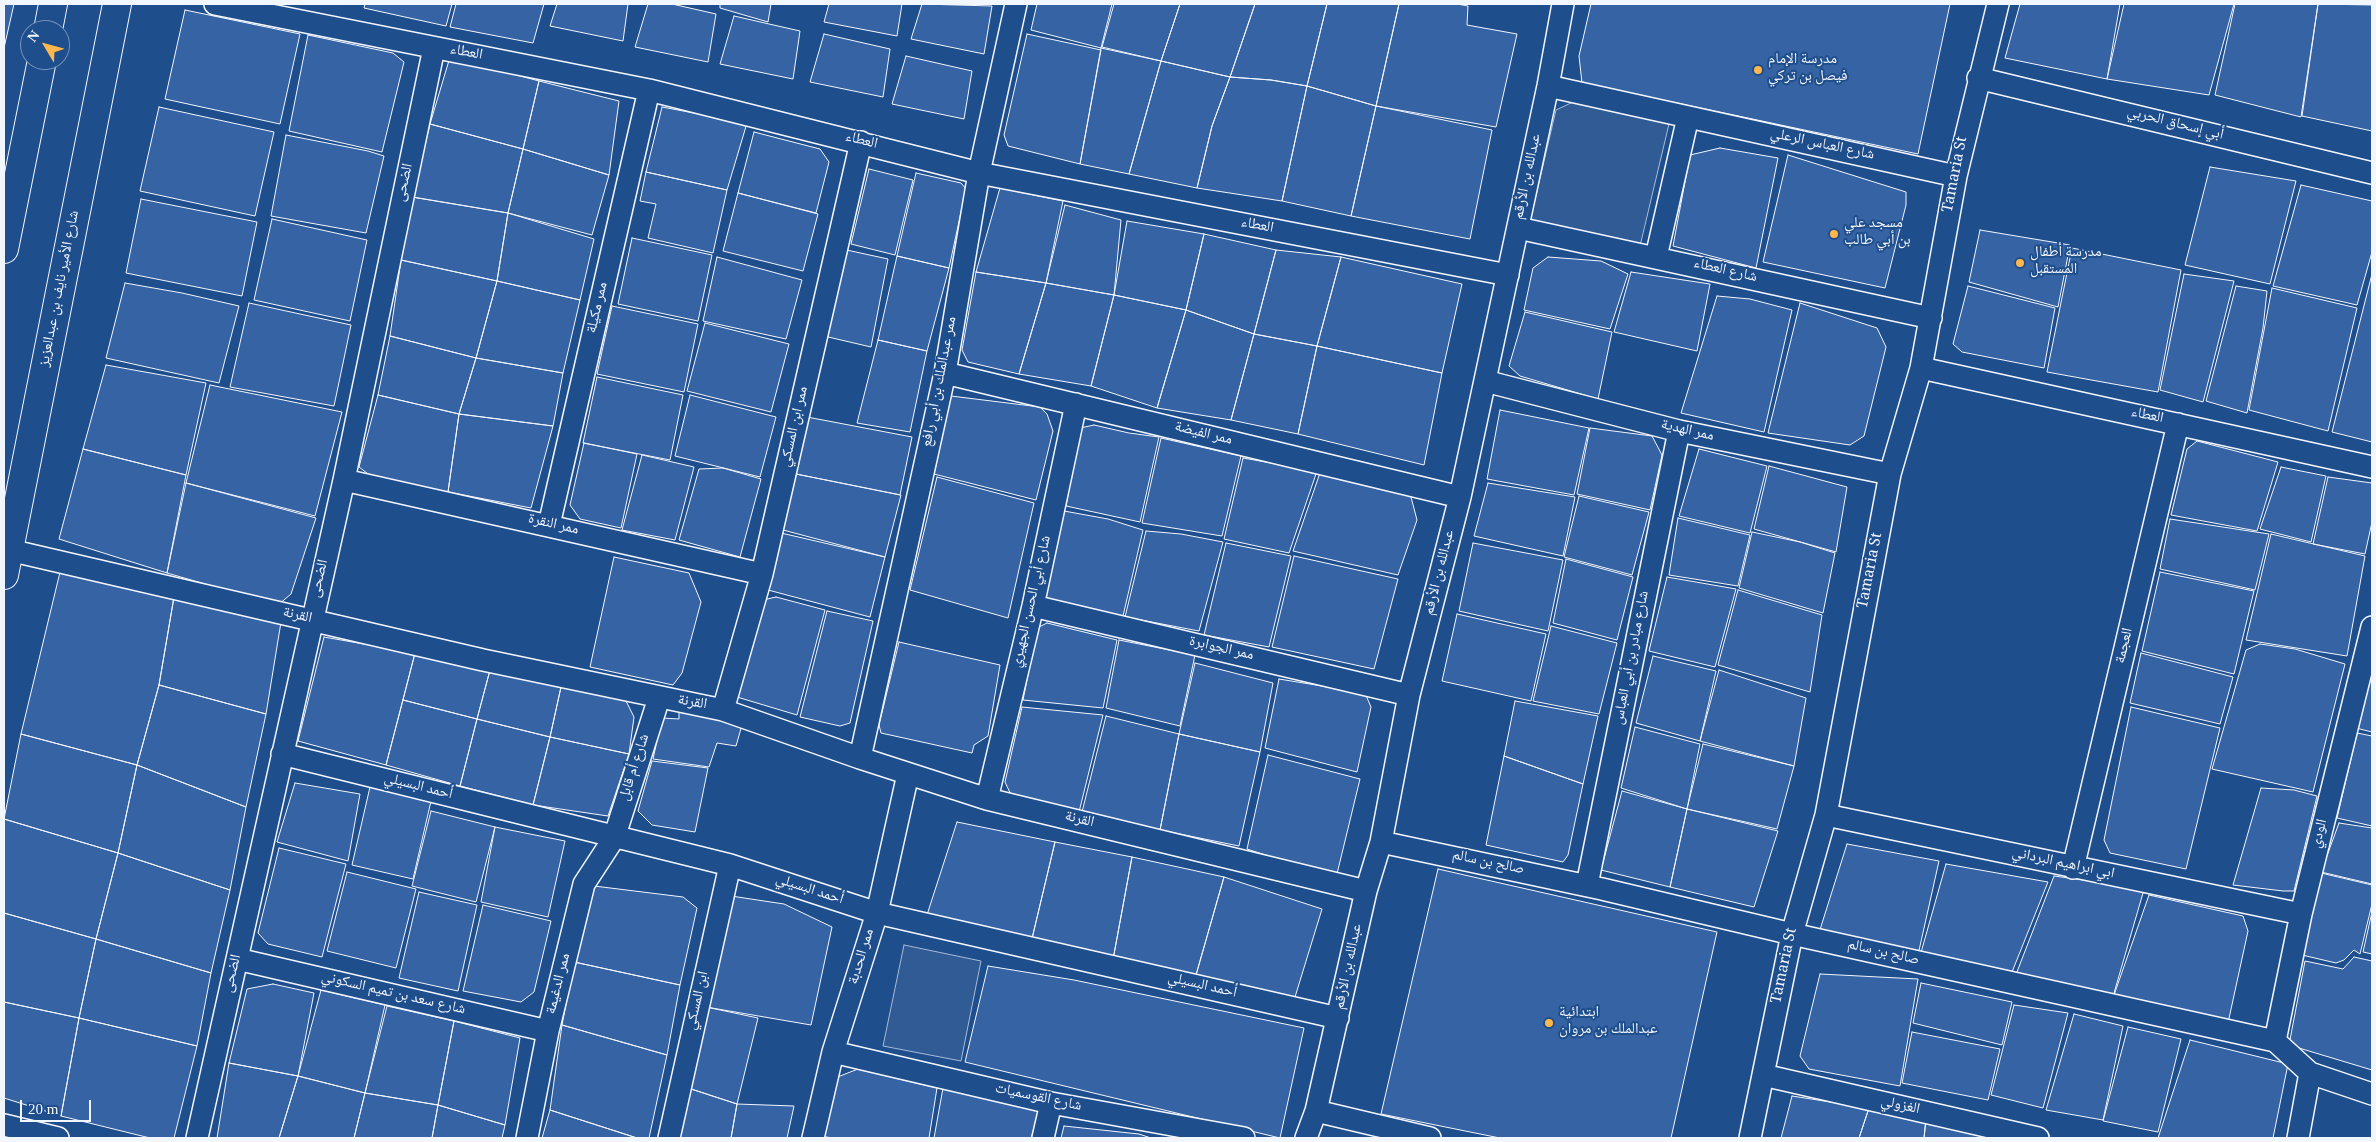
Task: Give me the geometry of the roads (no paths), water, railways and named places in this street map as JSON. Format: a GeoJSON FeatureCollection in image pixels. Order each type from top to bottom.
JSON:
{"type":"FeatureCollection","features":[{"type":"Feature","properties":{"kind":"street"},"geometry":{"type":"LineString","coordinates":[[50,20],[53,4]]}},
{"type":"Feature","properties":{"kind":"street","name":"شارع الأمير نايف بن عبدالعزيز"},"geometry":{"type":"LineString","coordinates":[[7,562],[118,4]]}},
{"type":"Feature","properties":{"kind":"street","name":"العطاء"},"geometry":{"type":"LineString","coordinates":[[215,4],[649,90],[979,173],[1508,275]]}},
{"type":"Feature","properties":{"kind":"street","name":"ممر عبدالملك بن أبي رافع"},"geometry":{"type":"LineString","coordinates":[[860,758],[945,373],[979,173],[1016,4]]}},
{"type":"Feature","properties":{"kind":"street","name":"عبدالله بن الأرقم"},"geometry":{"type":"LineString","coordinates":[[1306,1138],[1316,1111],[1366,891],[1381,842],[1409,695],[1460,497],[1548,86],[1563,4]]}},
{"type":"Feature","properties":{"kind":"street","name":"Tamaria St"},"geometry":{"type":"LineString","coordinates":[[1750,1138],[1792,934],[1826,816],[1890,474],[1921,368],[1932,318],[1956,176],[1978,78],[1998,4]]}},
{"type":"Feature","properties":{"kind":"street","name":"الضحى"},"geometry":{"type":"LineString","coordinates":[[197,1138],[344,480],[434,48]]}},
{"type":"Feature","properties":{"kind":"street"},"geometry":{"type":"LineString","coordinates":[[4,250],[40,70]]}},
{"type":"Feature","properties":{"kind":"street","name":"أبي إسحاق الحربي"},"geometry":{"type":"LineString","coordinates":[[1978,78],[2372,173]]}},
{"type":"Feature","properties":{"kind":"street","name":"شارع العباس الرعلي"},"geometry":{"type":"LineString","coordinates":[[1548,86],[1956,176]]}},
{"type":"Feature","properties":{"kind":"street","name":"ممر مكيلة"},"geometry":{"type":"LineString","coordinates":[[549,525],[649,90]]}},
{"type":"Feature","properties":{"kind":"street"},"geometry":{"type":"LineString","coordinates":[[1656,257],[1688,117]]}},
{"type":"Feature","properties":{"kind":"street","name":"ممر ابن المسكي"},"geometry":{"type":"LineString","coordinates":[[723,710],[762,574],[860,142]]}},
{"type":"Feature","properties":{"kind":"street","name":"شارع العطاء"},"geometry":{"type":"LineString","coordinates":[[1518,228],[1932,318]]}},
{"type":"Feature","properties":{"kind":"street","name":"العطاء"},"geometry":{"type":"LineString","coordinates":[[1921,368],[2372,466]]}},
{"type":"Feature","properties":{"kind":"street","name":"ممر الفيضة"},"geometry":{"type":"LineString","coordinates":[[945,373],[1460,497]]}},
{"type":"Feature","properties":{"kind":"street","name":"ممر الهدية"},"geometry":{"type":"LineString","coordinates":[[1485,381],[1679,431],[1890,474]]}},
{"type":"Feature","properties":{"kind":"street","name":"شارع أبي الحسن الجهيري"},"geometry":{"type":"LineString","coordinates":[[987,799],[1033,606],[1076,404]]}},
{"type":"Feature","properties":{"kind":"street","name":"العجمة"},"geometry":{"type":"LineString","coordinates":[[2073,868],[2178,424]]}},
{"type":"Feature","properties":{"kind":"street","name":"شارع مبادر بن أبي العباس"},"geometry":{"type":"LineString","coordinates":[[1587,885],[1679,431]]}},
{"type":"Feature","properties":{"kind":"street","name":"ممر النقرة"},"geometry":{"type":"LineString","coordinates":[[344,480],[762,574]]}},
{"type":"Feature","properties":{"kind":"street","name":"القرنة"},"geometry":{"type":"LineString","coordinates":[[7,562],[311,621],[659,698],[723,710],[860,758],[987,799],[1366,891]]}},
{"type":"Feature","properties":{"kind":"street","name":"ممر الجوابرة"},"geometry":{"type":"LineString","coordinates":[[1033,606],[1409,695]]}},
{"type":"Feature","properties":{"kind":"street","name":"الودي"},"geometry":{"type":"LineString","coordinates":[[2275,1041],[2301,914],[2372,627]]}},
{"type":"Feature","properties":{"kind":"street","name":"شارع أم قابل"},"geometry":{"type":"LineString","coordinates":[[614,838],[659,698]]}},
{"type":"Feature","properties":{"kind":"street","name":"أحمد البسيلي"},"geometry":{"type":"LineString","coordinates":[[282,754],[614,838],[730,865],[876,913],[1338,1018]]}},
{"type":"Feature","properties":{"kind":"street","name":"ممر الحدبة"},"geometry":{"type":"LineString","coordinates":[[813,1138],[833,1052],[876,913],[908,774]]}},
{"type":"Feature","properties":{"kind":"street","name":"ابي ابراهيم البرداني"},"geometry":{"type":"LineString","coordinates":[[1826,816],[2301,914]]}},
{"type":"Feature","properties":{"kind":"street","name":"ممر الدغيمة"},"geometry":{"type":"LineString","coordinates":[[526,1138],[548,1031],[584,884],[614,838]]}},
{"type":"Feature","properties":{"kind":"street","name":"صالح بن سالم"},"geometry":{"type":"LineString","coordinates":[[1381,842],[1587,885],[1792,934],[2275,1041],[2310,1073],[2372,1094]]}},
{"type":"Feature","properties":{"kind":"street","name":"ابن المسكي"},"geometry":{"type":"LineString","coordinates":[[668,1138],[730,865]]}},
{"type":"Feature","properties":{"kind":"street","name":"شارع سعد بن تميم السكوني"},"geometry":{"type":"LineString","coordinates":[[238,959],[548,1031]]}},
{"type":"Feature","properties":{"kind":"street","name":"شارع القوسميات"},"geometry":{"type":"LineString","coordinates":[[833,1052],[1051,1103],[1244,1138]]}},
{"type":"Feature","properties":{"kind":"street"},"geometry":{"type":"LineString","coordinates":[[2298,1138],[2310,1073]]}},
{"type":"Feature","properties":{"kind":"street","name":"الغزولي"},"geometry":{"type":"LineString","coordinates":[[1763,1075],[2038,1138]]}},
{"type":"Feature","properties":{"kind":"street"},"geometry":{"type":"LineString","coordinates":[[1043,1138],[1051,1103]]}},
{"type":"Feature","properties":{"kind":"street"},"geometry":{"type":"LineString","coordinates":[[1316,1111],[1430,1138]]}},
{"type":"Feature","properties":{"kind":"street"},"geometry":{"type":"LineString","coordinates":[[4,1126],[58,1138]]}},
{"type":"Feature","properties":{"kind":"place","name":"مدرسة الإمام فيصل بن تركي"},"geometry":{"type":"Point","coordinates":[1758,70]}},
{"type":"Feature","properties":{"kind":"place","name":"مسجد علي بن أبي طالب"},"geometry":{"type":"Point","coordinates":[1834,234]}},
{"type":"Feature","properties":{"kind":"place","name":"مدرسة أطفال المستقبل"},"geometry":{"type":"Point","coordinates":[2020,263]}},
{"type":"Feature","properties":{"kind":"place","name":"ابتدائية عبدالملك بن مروان"},"geometry":{"type":"Point","coordinates":[1549,1023]}}]}
